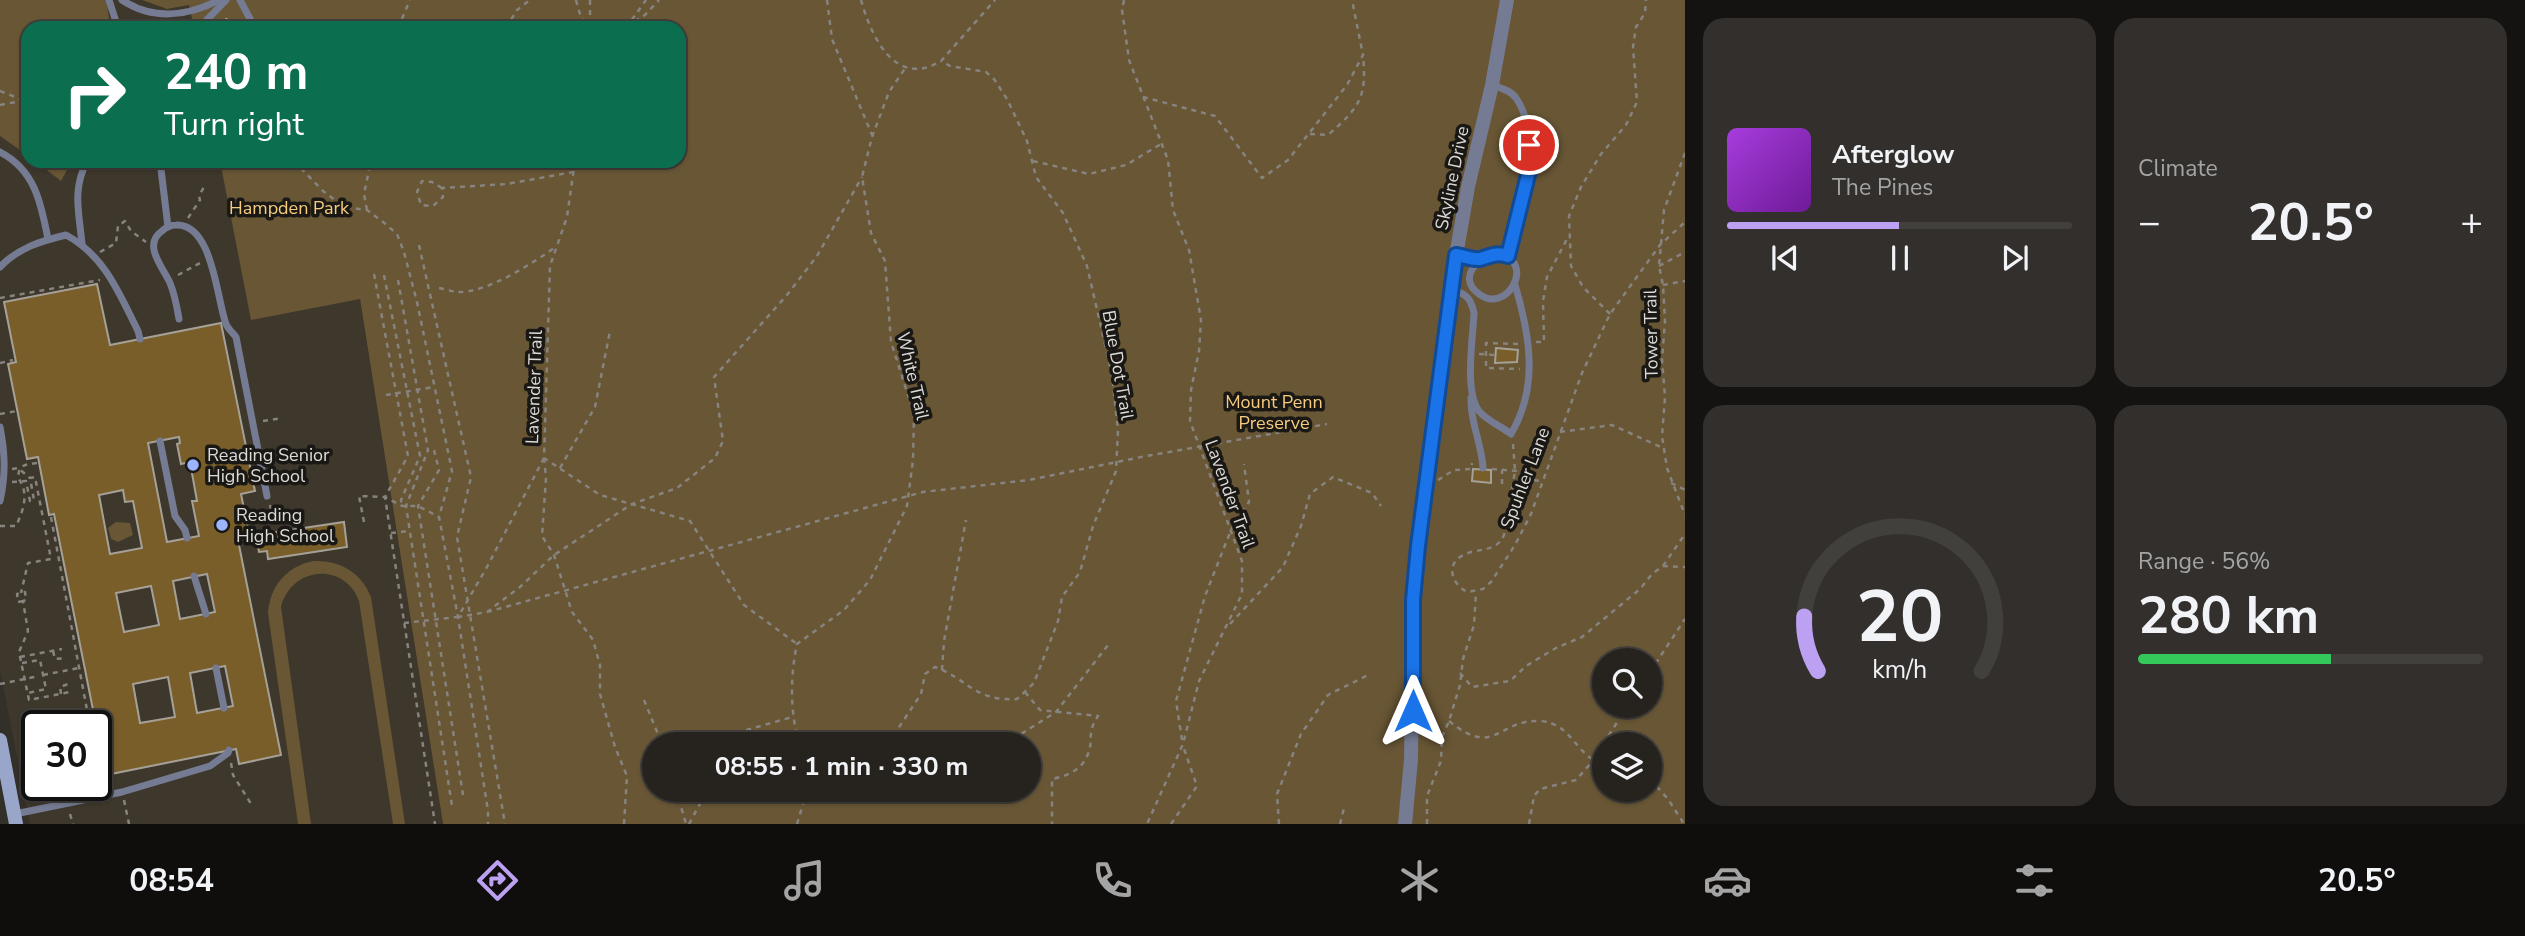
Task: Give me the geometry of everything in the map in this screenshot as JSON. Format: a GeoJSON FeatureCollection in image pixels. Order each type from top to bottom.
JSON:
{"type":"FeatureCollection","features":[{"type":"Feature","properties":{"kind":"street","name":"Skyline Drive"},"geometry":{"type":"LineString","coordinates":[[1405,824],[1413,711],[1413,600],[1418,546],[1455,291],[1456,255],[1507,0]]}},
{"type":"Feature","properties":{"kind":"street"},"geometry":{"type":"LineString","coordinates":[[0,740],[15,819]]}},
{"type":"Feature","properties":{"kind":"lane"},"geometry":{"type":"LineString","coordinates":[[109,0],[116,21]]}},
{"type":"Feature","properties":{"kind":"lane"},"geometry":{"type":"LineString","coordinates":[[122,0],[140,11],[173,15],[199,9],[219,0]]}},
{"type":"Feature","properties":{"kind":"lane"},"geometry":{"type":"LineString","coordinates":[[206,21],[226,0]]}},
{"type":"Feature","properties":{"kind":"lane"},"geometry":{"type":"LineString","coordinates":[[240,0],[251,21]]}},
{"type":"Feature","properties":{"kind":"lane"},"geometry":{"type":"LineString","coordinates":[[1492,85],[1515,97],[1525,120],[1529,145],[1528,175],[1508,256]]}},
{"type":"Feature","properties":{"kind":"lane"},"geometry":{"type":"LineString","coordinates":[[0,152],[21,167]]}},
{"type":"Feature","properties":{"kind":"lane"},"geometry":{"type":"LineString","coordinates":[[22,168],[33,183],[41,204],[48,239]]}},
{"type":"Feature","properties":{"kind":"lane"},"geometry":{"type":"LineString","coordinates":[[82,244],[77,193],[78,178],[83,168]]}},
{"type":"Feature","properties":{"kind":"lane"},"geometry":{"type":"LineString","coordinates":[[161,168],[168,227]]}},
{"type":"Feature","properties":{"kind":"lane"},"geometry":{"type":"LineString","coordinates":[[180,319],[169,280],[156,257],[153,243],[157,234],[168,227],[185,225],[196,233],[205,250],[216,279],[227,326],[236,337],[269,500]]}},
{"type":"Feature","properties":{"kind":"lane"},"geometry":{"type":"LineString","coordinates":[[0,267],[34,243],[66,235],[82,244],[102,263],[140,339]]}},
{"type":"Feature","properties":{"kind":"lane"},"geometry":{"type":"LineString","coordinates":[[1511,434],[1526,400],[1530,369],[1529,341],[1515,285],[1517,274],[1514,262],[1499,253],[1488,254],[1479,259],[1472,271],[1471,278],[1476,292],[1482,297],[1499,298],[1515,285]]}},
{"type":"Feature","properties":{"kind":"lane"},"geometry":{"type":"LineString","coordinates":[[1456,255],[1479,259]]}},
{"type":"Feature","properties":{"kind":"lane"},"geometry":{"type":"LineString","coordinates":[[1455,291],[1476,292]]}},
{"type":"Feature","properties":{"kind":"lane","name":"Spuhler Lane"},"geometry":{"type":"LineString","coordinates":[[1455,291],[1472,303],[1474,313],[1471,387],[1477,408],[1511,434]]}},
{"type":"Feature","properties":{"kind":"lane"},"geometry":{"type":"LineString","coordinates":[[1471,387],[1473,428],[1483,458],[1483,468]]}},
{"type":"Feature","properties":{"kind":"lane"},"geometry":{"type":"LineString","coordinates":[[0,427],[6,469],[0,501]]}},
{"type":"Feature","properties":{"kind":"lane"},"geometry":{"type":"LineString","coordinates":[[160,441],[175,516],[187,538]]}},
{"type":"Feature","properties":{"kind":"lane"},"geometry":{"type":"LineString","coordinates":[[194,576],[206,614]]}},
{"type":"Feature","properties":{"kind":"lane"},"geometry":{"type":"LineString","coordinates":[[216,668],[224,708]]}},
{"type":"Feature","properties":{"kind":"lane"},"geometry":{"type":"LineString","coordinates":[[15,819],[210,766],[229,750]]}},
{"type":"Feature","properties":{"kind":"path"},"geometry":{"type":"LineString","coordinates":[[401,21],[410,0]]}},
{"type":"Feature","properties":{"kind":"path"},"geometry":{"type":"LineString","coordinates":[[510,21],[517,10],[530,0]]}},
{"type":"Feature","properties":{"kind":"path"},"geometry":{"type":"LineString","coordinates":[[576,0],[580,18],[583,21]]}},
{"type":"Feature","properties":{"kind":"path"},"geometry":{"type":"LineString","coordinates":[[590,0],[590,21]]}},
{"type":"Feature","properties":{"kind":"path"},"geometry":{"type":"LineString","coordinates":[[631,21],[646,0]]}},
{"type":"Feature","properties":{"kind":"path"},"geometry":{"type":"LineString","coordinates":[[633,21],[642,18],[659,0]]}},
{"type":"Feature","properties":{"kind":"path"},"geometry":{"type":"LineString","coordinates":[[827,0],[832,39],[872,137]]}},
{"type":"Feature","properties":{"kind":"path"},"geometry":{"type":"LineString","coordinates":[[862,0],[867,20],[878,44],[888,57],[915,69],[931,67],[941,61],[995,0]]}},
{"type":"Feature","properties":{"kind":"path","name":"Lavender Trail"},"geometry":{"type":"LineString","coordinates":[[1124,0],[1122,10],[1129,60],[1168,160],[1173,210],[1189,250],[1201,320],[1199,351],[1191,390],[1190,421],[1242,562],[1242,594],[1199,681],[1183,744],[1147,824]]}},
{"type":"Feature","properties":{"kind":"path"},"geometry":{"type":"LineString","coordinates":[[1308,134],[1328,135],[1360,102],[1366,80],[1352,0]]}},
{"type":"Feature","properties":{"kind":"path"},"geometry":{"type":"LineString","coordinates":[[1610,314],[1583,287],[1571,266],[1569,216],[1581,187],[1601,154],[1626,125],[1637,102],[1633,47],[1636,27],[1645,13],[1646,0]]}},
{"type":"Feature","properties":{"kind":"path"},"geometry":{"type":"LineString","coordinates":[[1143,97],[1216,116],[1262,178],[1288,160],[1347,85],[1363,55]]}},
{"type":"Feature","properties":{"kind":"path","name":"Blue Dot Trail"},"geometry":{"type":"LineString","coordinates":[[941,61],[950,66],[986,72],[994,79],[1013,110],[1027,141],[1036,177],[1063,213],[1090,272],[1111,375],[1118,430],[1116,471],[1093,526],[1084,563],[1062,597],[1058,621],[1040,668],[1034,683],[1025,692]]}},
{"type":"Feature","properties":{"kind":"path","name":"White Trail"},"geometry":{"type":"LineString","coordinates":[[797,644],[844,610],[870,580],[907,506],[913,460],[914,414],[891,342],[885,261],[871,233],[862,177],[872,137],[889,92],[906,67]]}},
{"type":"Feature","properties":{"kind":"path"},"geometry":{"type":"LineString","coordinates":[[0,90],[21,99]]}},
{"type":"Feature","properties":{"kind":"path"},"geometry":{"type":"LineString","coordinates":[[0,105],[21,102]]}},
{"type":"Feature","properties":{"kind":"path"},"geometry":{"type":"LineString","coordinates":[[1033,161],[1089,174],[1126,165],[1161,144]]}},
{"type":"Feature","properties":{"kind":"path","name":"Tower Trail"},"geometry":{"type":"LineString","coordinates":[[1685,153],[1664,210],[1659,266],[1665,321],[1662,436],[1671,483],[1685,515]]}},
{"type":"Feature","properties":{"kind":"path"},"geometry":{"type":"LineString","coordinates":[[301,168],[323,191],[344,207],[367,210],[397,234],[404,252],[452,471],[439,517],[458,617],[488,824]]}},
{"type":"Feature","properties":{"kind":"path"},"geometry":{"type":"LineString","coordinates":[[367,210],[364,194],[370,168]]}},
{"type":"Feature","properties":{"kind":"path","name":"Lavender Trail"},"geometry":{"type":"LineString","coordinates":[[574,168],[567,216],[551,266],[544,458],[600,495],[691,521],[744,605],[797,644]]}},
{"type":"Feature","properties":{"kind":"path"},"geometry":{"type":"LineString","coordinates":[[442,188],[443,197],[433,206],[421,205],[417,192],[422,181],[432,182],[442,188],[507,184],[573,172]]}},
{"type":"Feature","properties":{"kind":"path"},"geometry":{"type":"LineString","coordinates":[[488,612],[554,555],[632,504],[677,488],[715,458],[723,441],[715,377],[787,295],[817,256],[862,177]]}},
{"type":"Feature","properties":{"kind":"path"},"geometry":{"type":"LineString","coordinates":[[190,214],[200,200],[199,196],[205,185]]}},
{"type":"Feature","properties":{"kind":"path"},"geometry":{"type":"LineString","coordinates":[[109,247],[116,243],[118,226],[125,221],[143,242]]}},
{"type":"Feature","properties":{"kind":"path","name":"Spuhler Lane"},"geometry":{"type":"LineString","coordinates":[[1511,434],[1515,471],[1501,543],[1458,558],[1452,577],[1461,589],[1476,592],[1490,582],[1515,545],[1531,514],[1582,373],[1610,314],[1660,245],[1685,222]]}},
{"type":"Feature","properties":{"kind":"path"},"geometry":{"type":"LineString","coordinates":[[1537,342],[1544,342],[1543,301],[1547,277],[1568,237]]}},
{"type":"Feature","properties":{"kind":"path"},"geometry":{"type":"LineString","coordinates":[[419,245],[471,477],[457,537],[505,824]]}},
{"type":"Feature","properties":{"kind":"path"},"geometry":{"type":"LineString","coordinates":[[439,288],[458,292],[493,284],[530,265],[557,246]]}},
{"type":"Feature","properties":{"kind":"path"},"geometry":{"type":"LineString","coordinates":[[1659,266],[1685,252]]}},
{"type":"Feature","properties":{"kind":"path"},"geometry":{"type":"LineString","coordinates":[[169,280],[202,262]]}},
{"type":"Feature","properties":{"kind":"path"},"geometry":{"type":"LineString","coordinates":[[373,274],[408,456],[385,497],[435,824]]}},
{"type":"Feature","properties":{"kind":"path"},"geometry":{"type":"LineString","coordinates":[[384,275],[420,456],[401,500],[410,531],[452,806]]}},
{"type":"Feature","properties":{"kind":"path"},"geometry":{"type":"LineString","coordinates":[[0,298],[111,278]]}},
{"type":"Feature","properties":{"kind":"path"},"geometry":{"type":"LineString","coordinates":[[398,280],[428,450],[404,506]]}},
{"type":"Feature","properties":{"kind":"path"},"geometry":{"type":"LineString","coordinates":[[1663,285],[1685,281]]}},
{"type":"Feature","properties":{"kind":"path"},"geometry":{"type":"LineString","coordinates":[[560,468],[596,407],[610,331]]}},
{"type":"Feature","properties":{"kind":"path"},"geometry":{"type":"LineString","coordinates":[[1520,369],[1486,368],[1486,343],[1521,344]]}},
{"type":"Feature","properties":{"kind":"path"},"geometry":{"type":"LineString","coordinates":[[1513,350],[1514,344]]}},
{"type":"Feature","properties":{"kind":"path"},"geometry":{"type":"LineString","coordinates":[[1472,354],[1496,355]]}},
{"type":"Feature","properties":{"kind":"path"},"geometry":{"type":"LineString","coordinates":[[0,363],[13,360]]}},
{"type":"Feature","properties":{"kind":"path"},"geometry":{"type":"LineString","coordinates":[[1512,362],[1512,369]]}},
{"type":"Feature","properties":{"kind":"path"},"geometry":{"type":"LineString","coordinates":[[386,395],[434,387]]}},
{"type":"Feature","properties":{"kind":"path"},"geometry":{"type":"LineString","coordinates":[[0,414],[18,411]]}},
{"type":"Feature","properties":{"kind":"path"},"geometry":{"type":"LineString","coordinates":[[253,423],[282,418]]}},
{"type":"Feature","properties":{"kind":"path"},"geometry":{"type":"LineString","coordinates":[[404,623],[488,612],[908,495],[1029,480],[1118,461],[1327,424]]}},
{"type":"Feature","properties":{"kind":"path"},"geometry":{"type":"LineString","coordinates":[[1560,432],[1612,425],[1664,449]]}},
{"type":"Feature","properties":{"kind":"path"},"geometry":{"type":"LineString","coordinates":[[435,450],[439,470],[418,506],[463,794]]}},
{"type":"Feature","properties":{"kind":"path"},"geometry":{"type":"LineString","coordinates":[[458,617],[544,458]]}},
{"type":"Feature","properties":{"kind":"path"},"geometry":{"type":"LineString","coordinates":[[544,458],[546,478],[542,536],[554,555],[572,612],[593,640],[600,665],[600,694],[615,747],[627,776],[624,824]]}},
{"type":"Feature","properties":{"kind":"path"},"geometry":{"type":"LineString","coordinates":[[6,469],[37,463]]}},
{"type":"Feature","properties":{"kind":"path"},"geometry":{"type":"LineString","coordinates":[[1171,824],[1196,786],[1183,744],[1176,701],[1205,596],[1231,530],[1249,502],[1244,464]]}},
{"type":"Feature","properties":{"kind":"path"},"geometry":{"type":"LineString","coordinates":[[4,481],[26,481],[30,501],[34,500],[30,478],[18,468]]}},
{"type":"Feature","properties":{"kind":"path"},"geometry":{"type":"LineString","coordinates":[[0,526],[16,526],[25,500],[22,482],[18,478],[18,468]]}},
{"type":"Feature","properties":{"kind":"path"},"geometry":{"type":"LineString","coordinates":[[1438,481],[1454,470],[1471,469]]}},
{"type":"Feature","properties":{"kind":"path"},"geometry":{"type":"LineString","coordinates":[[1496,470],[1530,472],[1530,480],[1543,481]]}},
{"type":"Feature","properties":{"kind":"path"},"geometry":{"type":"LineString","coordinates":[[1502,470],[1502,484]]}},
{"type":"Feature","properties":{"kind":"path"},"geometry":{"type":"LineString","coordinates":[[30,478],[35,477],[51,559],[28,563],[21,593],[25,592],[26,600],[23,601],[28,631],[19,652],[29,700],[70,692]]}},
{"type":"Feature","properties":{"kind":"path"},"geometry":{"type":"LineString","coordinates":[[1227,627],[1283,567],[1301,526],[1310,494],[1333,477],[1372,493],[1381,506]]}},
{"type":"Feature","properties":{"kind":"path"},"geometry":{"type":"LineString","coordinates":[[1671,483],[1685,490]]}},
{"type":"Feature","properties":{"kind":"path"},"geometry":{"type":"LineString","coordinates":[[364,522],[359,496],[385,497],[404,506],[418,506],[439,517]]}},
{"type":"Feature","properties":{"kind":"path"},"geometry":{"type":"LineString","coordinates":[[269,500],[272,515],[292,520],[293,529]]}},
{"type":"Feature","properties":{"kind":"path"},"geometry":{"type":"LineString","coordinates":[[51,517],[87,710]]}},
{"type":"Feature","properties":{"kind":"path"},"geometry":{"type":"LineString","coordinates":[[942,670],[944,641],[966,520]]}},
{"type":"Feature","properties":{"kind":"path"},"geometry":{"type":"LineString","coordinates":[[391,533],[410,531]]}},
{"type":"Feature","properties":{"kind":"path"},"geometry":{"type":"LineString","coordinates":[[1460,673],[1472,687],[1510,681],[1526,666],[1556,648],[1582,637],[1640,589],[1652,574],[1663,566],[1685,534]]}},
{"type":"Feature","properties":{"kind":"path"},"geometry":{"type":"LineString","coordinates":[[1663,566],[1685,567]]}},
{"type":"Feature","properties":{"kind":"path"},"geometry":{"type":"LineString","coordinates":[[1427,824],[1427,796],[1441,761],[1442,737],[1460,685],[1460,673],[1474,625],[1476,592]]}},
{"type":"Feature","properties":{"kind":"path"},"geometry":{"type":"LineString","coordinates":[[1662,654],[1685,619]]}},
{"type":"Feature","properties":{"kind":"path"},"geometry":{"type":"LineString","coordinates":[[796,732],[793,717],[792,669],[797,644]]}},
{"type":"Feature","properties":{"kind":"path"},"geometry":{"type":"LineString","coordinates":[[1024,732],[1056,712],[1108,645]]}},
{"type":"Feature","properties":{"kind":"path"},"geometry":{"type":"LineString","coordinates":[[20,657],[62,649]]}},
{"type":"Feature","properties":{"kind":"path"},"geometry":{"type":"LineString","coordinates":[[53,651],[55,659],[66,658]]}},
{"type":"Feature","properties":{"kind":"path"},"geometry":{"type":"LineString","coordinates":[[22,663],[40,660],[46,689],[27,693]]}},
{"type":"Feature","properties":{"kind":"path"},"geometry":{"type":"LineString","coordinates":[[896,732],[921,694],[925,674],[935,667],[979,694],[992,698],[1017,699],[1025,692],[1040,710],[1098,716],[1090,728],[1088,755],[1071,775],[1052,779],[1052,824]]}},
{"type":"Feature","properties":{"kind":"path"},"geometry":{"type":"LineString","coordinates":[[0,684],[79,668]]}},
{"type":"Feature","properties":{"kind":"path"},"geometry":{"type":"LineString","coordinates":[[1279,824],[1277,794],[1301,734],[1328,695],[1370,674]]}},
{"type":"Feature","properties":{"kind":"path"},"geometry":{"type":"LineString","coordinates":[[61,694],[60,687],[71,683]]}},
{"type":"Feature","properties":{"kind":"path"},"geometry":{"type":"LineString","coordinates":[[643,700],[658,732]]}},
{"type":"Feature","properties":{"kind":"path"},"geometry":{"type":"LineString","coordinates":[[740,732],[793,717]]}},
{"type":"Feature","properties":{"kind":"path"},"geometry":{"type":"LineString","coordinates":[[1449,721],[1462,732],[1476,738],[1496,737],[1525,723],[1539,721],[1555,724],[1568,733],[1592,762],[1576,780],[1540,789],[1534,796],[1529,824]]}},
{"type":"Feature","properties":{"kind":"path"},"geometry":{"type":"LineString","coordinates":[[233,775],[253,807]]}},
{"type":"Feature","properties":{"kind":"path"},"geometry":{"type":"LineString","coordinates":[[122,792],[129,824]]}},
{"type":"Feature","properties":{"kind":"path"},"geometry":{"type":"LineString","coordinates":[[1662,792],[1685,824]]}},
{"type":"Feature","properties":{"kind":"path"},"geometry":{"type":"LineString","coordinates":[[680,802],[688,824]]}},
{"type":"Feature","properties":{"kind":"path"},"geometry":{"type":"LineString","coordinates":[[688,824],[701,802]]}},
{"type":"Feature","properties":{"kind":"path"},"geometry":{"type":"LineString","coordinates":[[797,824],[804,802]]}},
{"type":"Feature","properties":{"kind":"path"},"geometry":{"type":"LineString","coordinates":[[1340,824],[1344,808]]}},
{"type":"Feature","properties":{"kind":"shaded area"},"geometry":{"type":"Polygon","coordinates":[[[107,0],[142,0],[167,9],[220,0],[206,21],[109,21],[107,0]]]}},
{"type":"Feature","properties":{"kind":"shaded area","name":"Reading Senior High School"},"geometry":{"type":"Polygon","coordinates":[[[0,136],[21,151],[21,168],[45,168],[61,180],[68,168],[241,168],[351,244],[443,824],[30,824],[26,801],[112,801],[112,710],[21,710],[21,778],[0,670],[0,136]]]}},
{"type":"Feature","properties":{"kind":"green space"},"geometry":{"type":"Polygon","coordinates":[[[0,0],[107,0],[109,21],[21,21],[21,151],[0,136],[0,0]]]}},
{"type":"Feature","properties":{"kind":"green space","name":"Mount Penn Preserve"},"geometry":{"type":"Polygon","coordinates":[[[142,0],[1685,0],[1685,824],[443,824],[360,299],[251,320],[221,168],[686,168],[686,21],[192,21],[189,5],[167,9],[142,0]]]}},
{"type":"Feature","properties":{"kind":"green space"},"geometry":{"type":"Polygon","coordinates":[[[44,168],[68,168],[61,181],[44,168]]]}},
{"type":"Feature","properties":{"kind":"green space"},"geometry":{"type":"Polygon","coordinates":[[[116,522],[130,523],[133,535],[118,542],[111,539],[108,528],[116,522]]]}},
{"type":"Feature","properties":{"kind":"green space"},"geometry":{"type":"Polygon","coordinates":[[[313,561],[341,565],[348,569],[362,581],[371,597],[405,824],[393,824],[359,601],[352,588],[342,579],[318,574],[295,584],[281,607],[311,824],[298,824],[268,613],[272,594],[281,579],[295,568],[313,561]]]}},
{"type":"Feature","properties":{"kind":"building","name":"Reading High School"},"geometry":{"type":"Polygon","coordinates":[[[97,284],[110,345],[221,323],[255,491],[241,494],[250,538],[238,540],[281,755],[239,764],[236,749],[112,774],[112,710],[93,710],[54,514],[49,515],[38,457],[27,459],[8,364],[16,362],[4,302],[97,284]],[[179,437],[148,443],[167,542],[199,536],[192,501],[197,501],[190,462],[181,464],[177,444],[180,443],[179,437]],[[123,490],[99,495],[110,554],[142,548],[133,501],[125,502],[123,490]],[[207,574],[173,581],[180,619],[215,612],[207,574]],[[151,586],[116,593],[124,632],[159,625],[151,586]],[[225,666],[190,673],[197,713],[233,706],[225,666]],[[168,677],[133,684],[140,723],[175,717],[168,677]]]}},
{"type":"Feature","properties":{"kind":"building"},"geometry":{"type":"Polygon","coordinates":[[[1496,348],[1518,350],[1517,362],[1495,363],[1496,348]]]}},
{"type":"Feature","properties":{"kind":"building"},"geometry":{"type":"Polygon","coordinates":[[[1473,469],[1491,470],[1491,483],[1472,481],[1473,469]]]}},
{"type":"Feature","properties":{"kind":"building"},"geometry":{"type":"Polygon","coordinates":[[[344,522],[347,547],[268,559],[267,551],[259,552],[256,535],[344,522]]]}},
{"type":"Feature","properties":{"kind":"place","name":"Reading Senior High School"},"geometry":{"type":"Point","coordinates":[193,465]}},
{"type":"Feature","properties":{"kind":"place","name":"Reading High School"},"geometry":{"type":"Point","coordinates":[222,525]}},
{"type":"Feature","properties":{"kind":"route"},"geometry":{"type":"LineString","coordinates":[[1413,711],[1413,600],[1418,546],[1456,255],[1479,259],[1488,254],[1508,256],[1528,175],[1529,145]]}},
{"type":"Feature","properties":{"kind":"park label","name":"Hampden Park"},"geometry":{"type":"Point","coordinates":[289,208]}}]}
